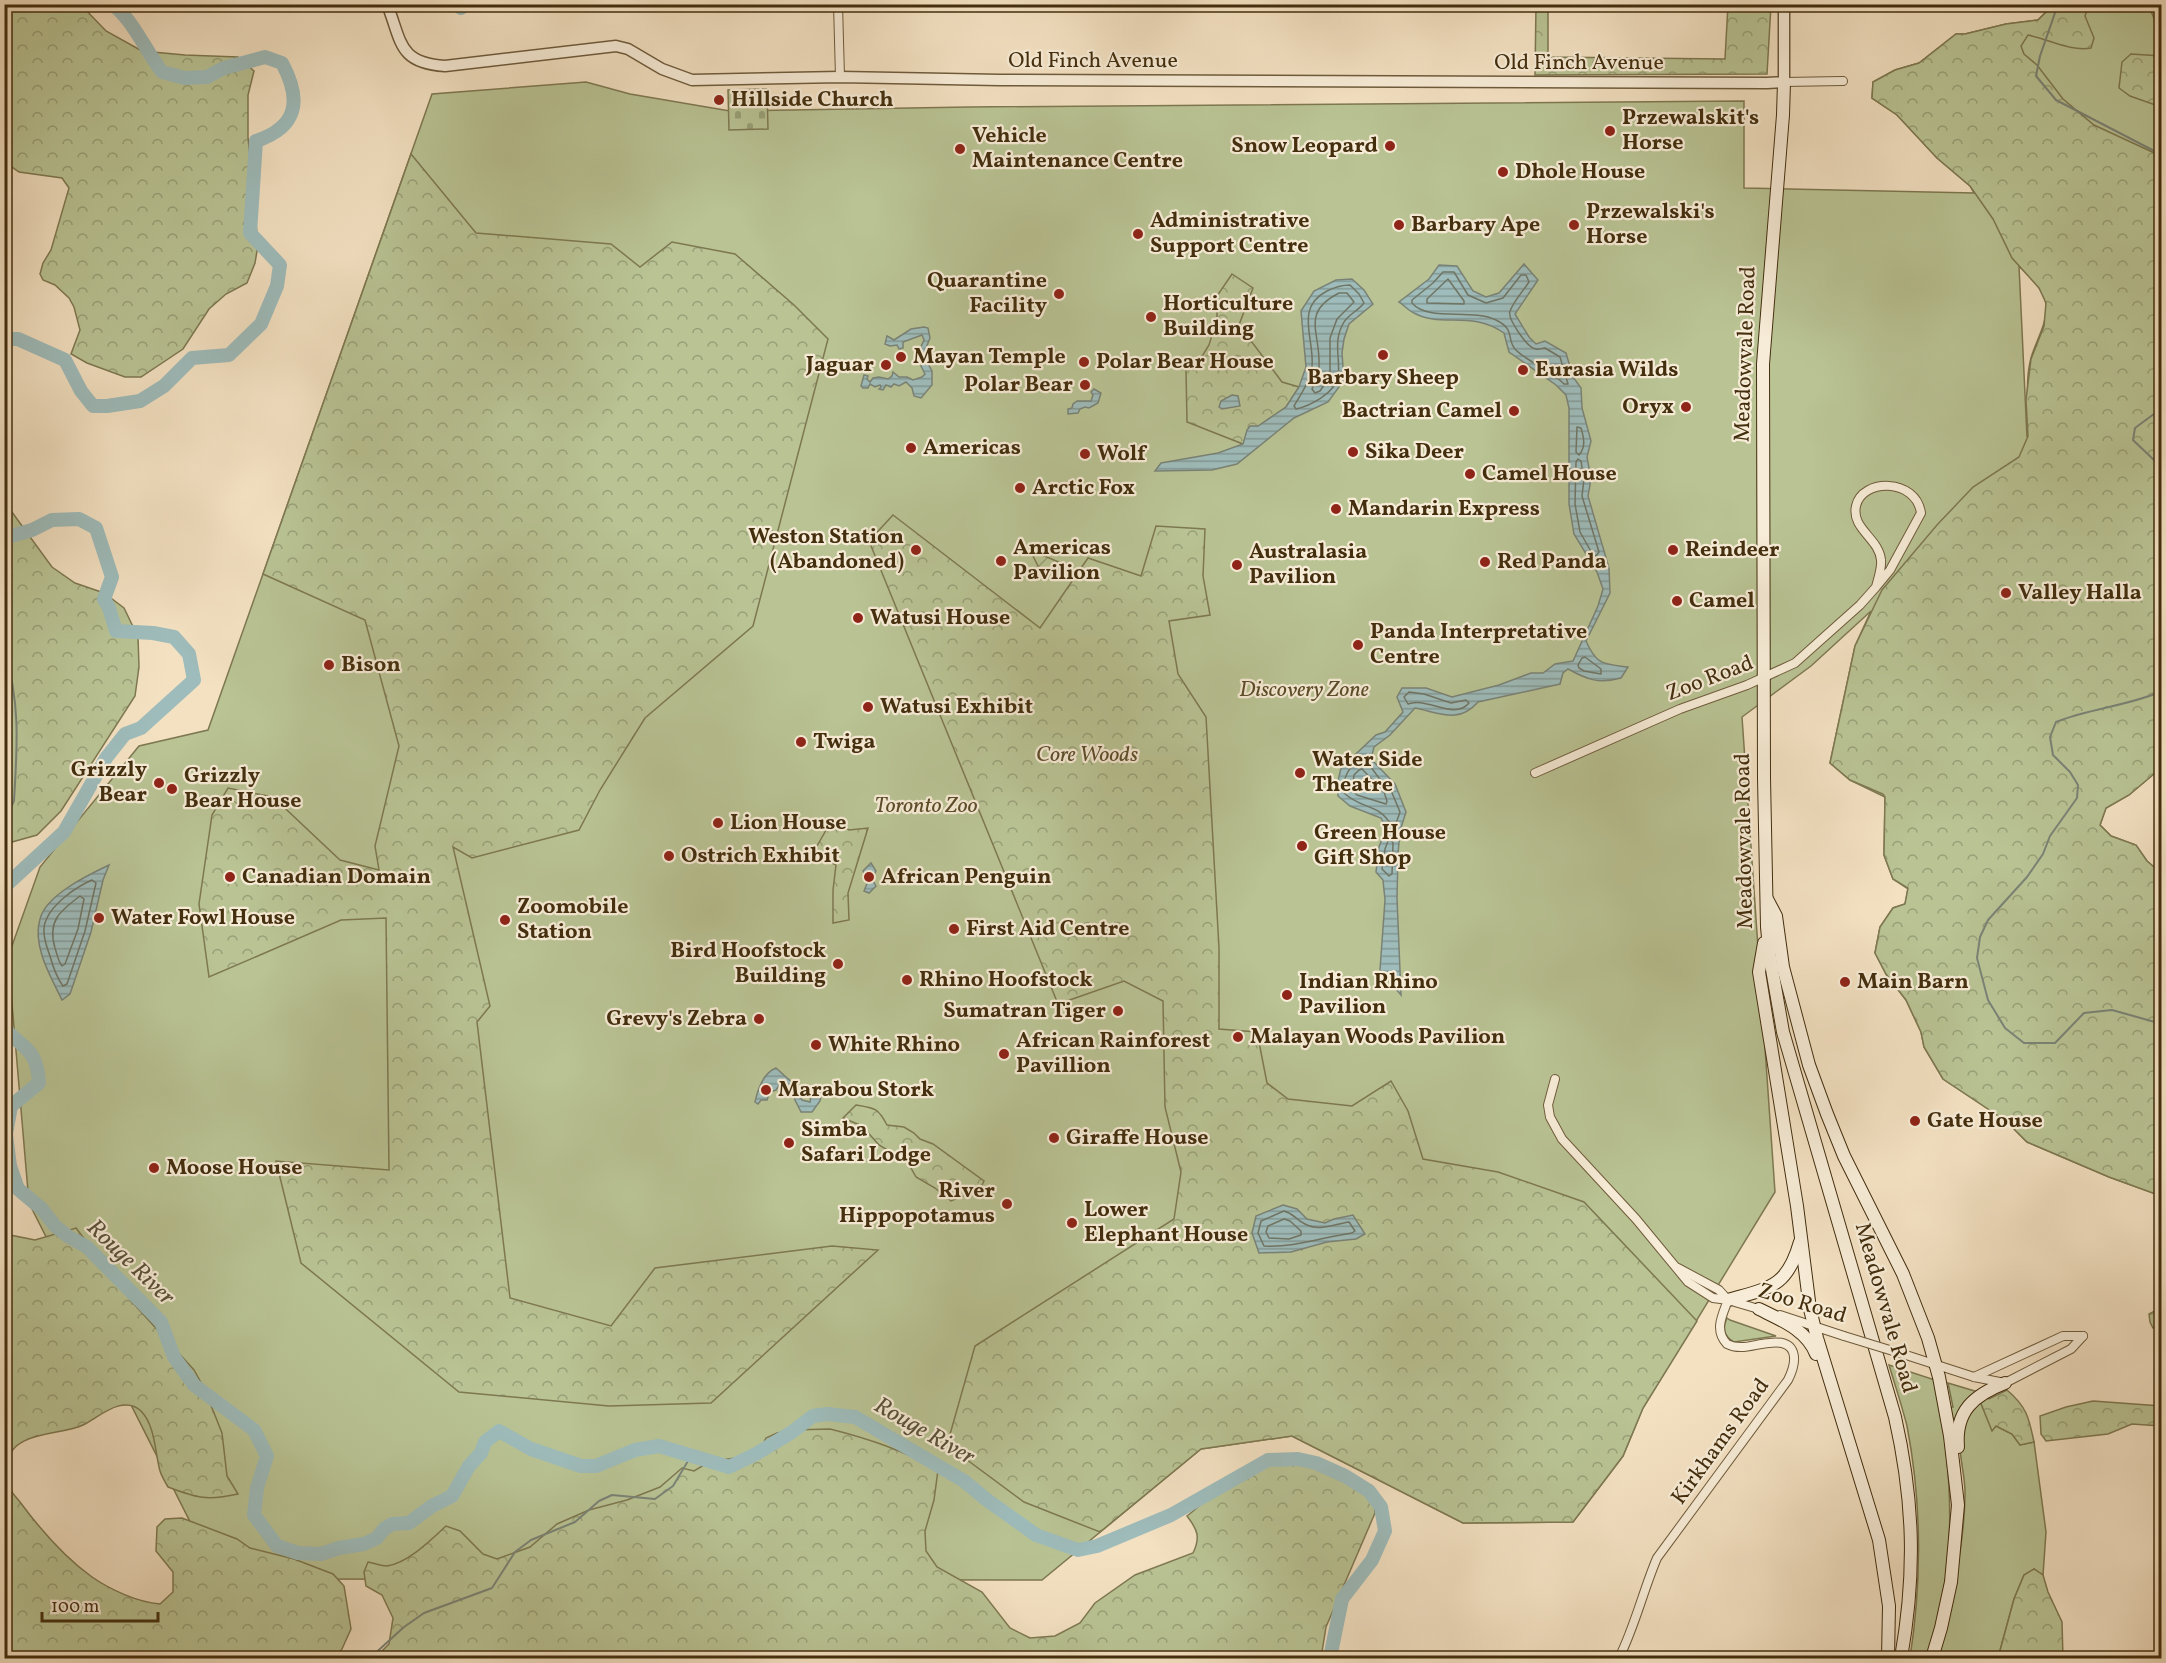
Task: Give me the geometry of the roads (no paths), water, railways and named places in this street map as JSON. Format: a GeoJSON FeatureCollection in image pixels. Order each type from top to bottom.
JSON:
{"type":"FeatureCollection","features":[{"type":"Feature","properties":{"kind":"main road","name":"Meadowvale Road"},"geometry":{"type":"LineString","coordinates":[[1784,82],[1763,364],[1763,678],[1767,927],[1771,968],[1782,1032],[1895,1417],[1905,1464],[1912,1557],[1901,1659]]}},
{"type":"Feature","properties":{"kind":"main road"},"geometry":{"type":"LineString","coordinates":[[1766,896],[1776,916],[1783,967],[1809,1065],[1823,1104],[1844,1156],[1903,1274],[1928,1338],[1948,1425],[1958,1505]]}},
{"type":"Feature","properties":{"kind":"main road"},"geometry":{"type":"LineString","coordinates":[[1767,927],[1759,972],[1814,1326],[1879,1540],[1889,1606],[1888,1659]]}},
{"type":"Feature","properties":{"kind":"main road"},"geometry":{"type":"LineString","coordinates":[[1728,1300],[1773,1286],[1792,1264],[1801,1238]]}},
{"type":"Feature","properties":{"kind":"main road"},"geometry":{"type":"LineString","coordinates":[[1759,1309],[1792,1326],[1805,1336],[1814,1347],[1836,1402]]}},
{"type":"Feature","properties":{"kind":"main road"},"geometry":{"type":"LineString","coordinates":[[1932,1659],[1951,1582],[1958,1505],[1958,1427],[1968,1406],[1985,1390],[2005,1383]]}},
{"type":"Feature","properties":{"kind":"street","name":"Old Finch Avenue"},"geometry":{"type":"LineString","coordinates":[[387,4],[396,35],[405,50],[415,60],[426,64],[445,66],[616,46],[628,49],[662,69],[692,80],[840,77],[1197,81],[1843,81]]}},
{"type":"Feature","properties":{"kind":"street"},"geometry":{"type":"LineString","coordinates":[[838,4],[840,77]]}},
{"type":"Feature","properties":{"kind":"street","name":"Meadowvale Road"},"geometry":{"type":"LineString","coordinates":[[1784,4],[1784,82]]}},
{"type":"Feature","properties":{"kind":"street","name":"Zoo Road"},"geometry":{"type":"LineString","coordinates":[[1535,773],[1680,709],[1787,668],[1803,657],[1860,605],[1876,587],[1890,570],[1921,513],[1917,499],[1910,492],[1893,486],[1885,486],[1864,493],[1855,510],[1858,525],[1877,547],[1881,560],[1876,587]]}},
{"type":"Feature","properties":{"kind":"street","name":"Zoo Road"},"geometry":{"type":"LineString","coordinates":[[1555,1079],[1548,1105],[1550,1117],[1562,1139],[1636,1219],[1674,1267],[1719,1290],[1728,1300],[1974,1377],[2005,1383]]}},
{"type":"Feature","properties":{"kind":"street","name":"Kirkhams Road"},"geometry":{"type":"LineString","coordinates":[[1620,1659],[1657,1558],[1788,1380],[1795,1366],[1795,1357],[1791,1349],[1784,1344],[1768,1343],[1744,1348],[1726,1344],[1719,1334],[1719,1327],[1728,1300]]}},
{"type":"Feature","properties":{"kind":"street"},"geometry":{"type":"LineString","coordinates":[[1974,1377],[2063,1336],[2083,1336],[2071,1349],[2005,1383]]}},
{"type":"Feature","properties":{"kind":"water"},"geometry":{"type":"Polygon","coordinates":[[[1524,264],[1538,280],[1515,314],[1536,344],[1545,341],[1566,353],[1573,377],[1581,388],[1582,408],[1591,441],[1587,457],[1591,479],[1588,496],[1609,568],[1610,593],[1586,641],[1594,655],[1602,662],[1628,667],[1621,678],[1606,681],[1588,678],[1568,669],[1563,673],[1560,684],[1478,702],[1471,709],[1456,715],[1415,708],[1390,735],[1374,747],[1371,759],[1395,784],[1406,812],[1400,831],[1398,854],[1397,898],[1401,995],[1380,970],[1385,900],[1383,880],[1376,872],[1379,847],[1386,828],[1381,818],[1350,806],[1338,796],[1341,768],[1376,735],[1385,732],[1403,712],[1397,697],[1402,688],[1426,688],[1452,697],[1499,685],[1531,673],[1543,673],[1555,664],[1573,661],[1598,606],[1603,589],[1597,572],[1574,534],[1569,504],[1569,408],[1566,395],[1556,385],[1509,352],[1504,333],[1492,326],[1480,322],[1424,317],[1412,312],[1399,302],[1429,279],[1439,265],[1457,266],[1473,291],[1486,297],[1499,293],[1524,264]]]}},
{"type":"Feature","properties":{"kind":"water"},"geometry":{"type":"Polygon","coordinates":[[[1352,279],[1364,290],[1373,304],[1349,324],[1342,353],[1344,380],[1328,402],[1294,418],[1237,464],[1212,470],[1155,471],[1161,463],[1218,453],[1243,444],[1250,426],[1258,426],[1286,407],[1299,387],[1306,367],[1301,311],[1314,291],[1336,280],[1352,279]]]}},
{"type":"Feature","properties":{"kind":"water"},"geometry":{"type":"Polygon","coordinates":[[[928,328],[930,338],[926,348],[929,355],[927,362],[932,371],[932,385],[921,398],[914,396],[912,388],[906,382],[899,386],[886,385],[883,390],[879,389],[880,385],[875,387],[870,384],[868,388],[861,386],[864,375],[868,376],[867,379],[870,382],[873,378],[879,377],[888,379],[893,372],[899,377],[913,380],[922,377],[925,374],[921,366],[924,357],[920,349],[924,340],[922,335],[903,342],[903,348],[899,349],[897,345],[885,344],[887,336],[894,340],[911,329],[928,328]]]}},
{"type":"Feature","properties":{"kind":"water"},"geometry":{"type":"Polygon","coordinates":[[[1094,389],[1101,393],[1098,403],[1089,408],[1080,409],[1078,413],[1068,414],[1068,409],[1072,408],[1077,401],[1091,401],[1093,395],[1091,392],[1094,389]]]}},
{"type":"Feature","properties":{"kind":"water"},"geometry":{"type":"Polygon","coordinates":[[[1232,395],[1238,396],[1240,406],[1222,409],[1219,407],[1221,401],[1232,395]]]}},
{"type":"Feature","properties":{"kind":"water","name":"African Penguin"},"geometry":{"type":"Polygon","coordinates":[[[871,863],[876,871],[872,879],[876,886],[869,893],[864,891],[868,881],[863,871],[871,863]]]}},
{"type":"Feature","properties":{"kind":"water"},"geometry":{"type":"Polygon","coordinates":[[[109,865],[103,880],[91,932],[70,994],[62,1000],[41,950],[38,929],[40,919],[50,902],[59,894],[109,865]]]}},
{"type":"Feature","properties":{"kind":"water","name":"Marabou Stork"},"geometry":{"type":"Polygon","coordinates":[[[776,1068],[796,1086],[802,1100],[810,1102],[812,1091],[822,1092],[820,1101],[812,1112],[801,1112],[792,1094],[783,1089],[780,1084],[776,1090],[770,1092],[767,1100],[761,1100],[758,1104],[755,1102],[764,1077],[776,1068]]]}},
{"type":"Feature","properties":{"kind":"water"},"geometry":{"type":"Polygon","coordinates":[[[1283,1205],[1297,1209],[1307,1219],[1325,1223],[1353,1215],[1365,1234],[1356,1239],[1327,1242],[1291,1252],[1259,1253],[1252,1233],[1256,1216],[1283,1205]]]}},
{"type":"Feature","properties":{"kind":"waterway","name":"Rouge River"},"geometry":{"type":"LineString","coordinates":[[4,339],[18,339],[65,360],[81,391],[93,406],[140,401],[164,386],[192,358],[229,355],[261,324],[277,286],[280,265],[250,233],[256,141],[281,128],[292,111],[294,100],[292,89],[282,63],[265,57],[224,68],[207,77],[185,78],[162,72],[133,27],[112,4]]}},
{"type":"Feature","properties":{"kind":"waterway","name":"Rouge River"},"geometry":{"type":"LineString","coordinates":[[458,4],[461,8],[467,4]]}},
{"type":"Feature","properties":{"kind":"waterway"},"geometry":{"type":"LineString","coordinates":[[2056,4],[2036,76],[2056,100],[2162,155]]}},
{"type":"Feature","properties":{"kind":"waterway"},"geometry":{"type":"LineString","coordinates":[[2162,408],[2135,428],[2133,440],[2156,462],[2162,472]]}},
{"type":"Feature","properties":{"kind":"waterway","name":"Rouge River"},"geometry":{"type":"LineString","coordinates":[[4,538],[32,530],[52,520],[79,519],[96,528],[112,577],[104,599],[116,631],[153,633],[174,637],[189,654],[194,680],[141,728],[125,734],[106,758],[64,832],[4,887]]}},
{"type":"Feature","properties":{"kind":"waterway"},"geometry":{"type":"LineString","coordinates":[[4,651],[13,689],[17,744],[14,801],[4,813]]}},
{"type":"Feature","properties":{"kind":"waterway"},"geometry":{"type":"LineString","coordinates":[[2162,691],[2056,722],[2050,737],[2053,755],[2070,772],[2078,785],[2077,798],[2050,836],[2043,854],[2027,877],[1988,920],[1980,937],[1977,958],[1988,1000],[2005,1028],[2024,1043],[2055,1043],[2084,1013],[2112,1010],[2162,1024]]}},
{"type":"Feature","properties":{"kind":"waterway","name":"Rouge River"},"geometry":{"type":"LineString","coordinates":[[4,1028],[32,1056],[38,1071],[39,1083],[11,1106],[6,1134],[10,1166],[18,1189],[42,1209],[55,1226],[87,1247],[161,1322],[174,1357],[194,1385],[254,1430],[267,1456],[257,1488],[254,1515],[277,1546],[298,1553],[321,1554],[364,1544],[377,1538],[384,1529],[392,1524],[409,1523],[432,1506],[452,1496],[469,1466],[481,1453],[485,1442],[499,1431],[531,1449],[581,1466],[596,1466],[635,1450],[659,1446],[729,1467],[756,1454],[813,1416],[827,1414],[855,1417],[964,1481],[1036,1535],[1078,1550],[1097,1546],[1171,1515],[1268,1460],[1298,1459],[1316,1463],[1345,1476],[1369,1491],[1381,1507],[1385,1531],[1372,1560],[1342,1599],[1330,1658]]}},
{"type":"Feature","properties":{"kind":"waterway"},"geometry":{"type":"LineString","coordinates":[[370,1658],[404,1627],[424,1613],[492,1588],[515,1552],[531,1540],[575,1522],[599,1501],[612,1495],[655,1499],[673,1486],[691,1456]]}},
{"type":"Feature","properties":{"kind":"place","name":"Hillside Church"},"geometry":{"type":"Point","coordinates":[719,100]}},
{"type":"Feature","properties":{"kind":"place","name":"Przewalskit's Horse"},"geometry":{"type":"Point","coordinates":[1610,131]}},
{"type":"Feature","properties":{"kind":"place","name":"Snow Leopard"},"geometry":{"type":"Point","coordinates":[1390,146]}},
{"type":"Feature","properties":{"kind":"place","name":"Vehicle Maintenance Centre"},"geometry":{"type":"Point","coordinates":[960,149]}},
{"type":"Feature","properties":{"kind":"place","name":"Dhole House"},"geometry":{"type":"Point","coordinates":[1503,172]}},
{"type":"Feature","properties":{"kind":"place","name":"Barbary Ape"},"geometry":{"type":"Point","coordinates":[1399,225]}},
{"type":"Feature","properties":{"kind":"place","name":"Przewalski's Horse"},"geometry":{"type":"Point","coordinates":[1574,225]}},
{"type":"Feature","properties":{"kind":"place","name":"Administrative Support Centre"},"geometry":{"type":"Point","coordinates":[1138,234]}},
{"type":"Feature","properties":{"kind":"place","name":"Quarantine Facility"},"geometry":{"type":"Point","coordinates":[1059,294]}},
{"type":"Feature","properties":{"kind":"place","name":"Horticulture Building"},"geometry":{"type":"Point","coordinates":[1151,317]}},
{"type":"Feature","properties":{"kind":"place","name":"Barbary Sheep"},"geometry":{"type":"Point","coordinates":[1383,355]}},
{"type":"Feature","properties":{"kind":"place","name":"Mayan Temple"},"geometry":{"type":"Point","coordinates":[901,357]}},
{"type":"Feature","properties":{"kind":"place","name":"Polar Bear House"},"geometry":{"type":"Point","coordinates":[1084,362]}},
{"type":"Feature","properties":{"kind":"place","name":"Jaguar"},"geometry":{"type":"Point","coordinates":[886,365]}},
{"type":"Feature","properties":{"kind":"place","name":"Eurasia Wilds"},"geometry":{"type":"Point","coordinates":[1523,370]}},
{"type":"Feature","properties":{"kind":"place","name":"Polar Bear"},"geometry":{"type":"Point","coordinates":[1085,385]}},
{"type":"Feature","properties":{"kind":"place","name":"Oryx"},"geometry":{"type":"Point","coordinates":[1686,407]}},
{"type":"Feature","properties":{"kind":"place","name":"Bactrian Camel"},"geometry":{"type":"Point","coordinates":[1514,411]}},
{"type":"Feature","properties":{"kind":"place","name":"Americas"},"geometry":{"type":"Point","coordinates":[911,448]}},
{"type":"Feature","properties":{"kind":"place","name":"Sika Deer"},"geometry":{"type":"Point","coordinates":[1353,452]}},
{"type":"Feature","properties":{"kind":"place","name":"Wolf"},"geometry":{"type":"Point","coordinates":[1085,454]}},
{"type":"Feature","properties":{"kind":"place","name":"Camel House"},"geometry":{"type":"Point","coordinates":[1470,474]}},
{"type":"Feature","properties":{"kind":"place","name":"Arctic Fox"},"geometry":{"type":"Point","coordinates":[1020,488]}},
{"type":"Feature","properties":{"kind":"place","name":"Mandarin Express"},"geometry":{"type":"Point","coordinates":[1336,509]}},
{"type":"Feature","properties":{"kind":"place","name":"Weston Station (Abandoned)"},"geometry":{"type":"Point","coordinates":[916,550]}},
{"type":"Feature","properties":{"kind":"place","name":"Reindeer"},"geometry":{"type":"Point","coordinates":[1673,550]}},
{"type":"Feature","properties":{"kind":"place","name":"Americas Pavilion"},"geometry":{"type":"Point","coordinates":[1001,561]}},
{"type":"Feature","properties":{"kind":"place","name":"Red Panda"},"geometry":{"type":"Point","coordinates":[1485,562]}},
{"type":"Feature","properties":{"kind":"place","name":"Australasia Pavilion"},"geometry":{"type":"Point","coordinates":[1237,565]}},
{"type":"Feature","properties":{"kind":"place","name":"Valley Halla"},"geometry":{"type":"Point","coordinates":[2006,593]}},
{"type":"Feature","properties":{"kind":"place","name":"Camel"},"geometry":{"type":"Point","coordinates":[1677,601]}},
{"type":"Feature","properties":{"kind":"place","name":"Watusi House"},"geometry":{"type":"Point","coordinates":[858,618]}},
{"type":"Feature","properties":{"kind":"place","name":"Panda Interpretative Centre"},"geometry":{"type":"Point","coordinates":[1358,645]}},
{"type":"Feature","properties":{"kind":"place","name":"Bison"},"geometry":{"type":"Point","coordinates":[329,665]}},
{"type":"Feature","properties":{"kind":"place","name":"Watusi Exhibit"},"geometry":{"type":"Point","coordinates":[868,707]}},
{"type":"Feature","properties":{"kind":"place","name":"Twiga"},"geometry":{"type":"Point","coordinates":[801,742]}},
{"type":"Feature","properties":{"kind":"place","name":"Water Side Theatre"},"geometry":{"type":"Point","coordinates":[1300,773]}},
{"type":"Feature","properties":{"kind":"place","name":"Grizzly Bear"},"geometry":{"type":"Point","coordinates":[159,783]}},
{"type":"Feature","properties":{"kind":"place","name":"Grizzly Bear House"},"geometry":{"type":"Point","coordinates":[172,789]}},
{"type":"Feature","properties":{"kind":"place","name":"Lion House"},"geometry":{"type":"Point","coordinates":[718,823]}},
{"type":"Feature","properties":{"kind":"place","name":"Green House Gift Shop"},"geometry":{"type":"Point","coordinates":[1302,846]}},
{"type":"Feature","properties":{"kind":"place","name":"Ostrich Exhibit"},"geometry":{"type":"Point","coordinates":[669,856]}},
{"type":"Feature","properties":{"kind":"place","name":"Canadian Domain"},"geometry":{"type":"Point","coordinates":[230,877]}},
{"type":"Feature","properties":{"kind":"place","name":"African Penguin"},"geometry":{"type":"Point","coordinates":[869,877]}},
{"type":"Feature","properties":{"kind":"place","name":"Water Fowl House"},"geometry":{"type":"Point","coordinates":[99,918]}},
{"type":"Feature","properties":{"kind":"place","name":"Zoomobile Station"},"geometry":{"type":"Point","coordinates":[505,920]}},
{"type":"Feature","properties":{"kind":"place","name":"First Aid Centre"},"geometry":{"type":"Point","coordinates":[954,929]}},
{"type":"Feature","properties":{"kind":"place","name":"Bird Hoofstock Building"},"geometry":{"type":"Point","coordinates":[838,964]}},
{"type":"Feature","properties":{"kind":"place","name":"Rhino Hoofstock"},"geometry":{"type":"Point","coordinates":[907,980]}},
{"type":"Feature","properties":{"kind":"place","name":"Main Barn"},"geometry":{"type":"Point","coordinates":[1845,982]}},
{"type":"Feature","properties":{"kind":"place","name":"Indian Rhino Pavilion"},"geometry":{"type":"Point","coordinates":[1287,995]}},
{"type":"Feature","properties":{"kind":"place","name":"Sumatran Tiger"},"geometry":{"type":"Point","coordinates":[1118,1011]}},
{"type":"Feature","properties":{"kind":"place","name":"Grevy's Zebra"},"geometry":{"type":"Point","coordinates":[759,1019]}},
{"type":"Feature","properties":{"kind":"place","name":"Malayan Woods Pavilion"},"geometry":{"type":"Point","coordinates":[1238,1037]}},
{"type":"Feature","properties":{"kind":"place","name":"White Rhino"},"geometry":{"type":"Point","coordinates":[816,1045]}},
{"type":"Feature","properties":{"kind":"place","name":"African Rainforest Pavillion"},"geometry":{"type":"Point","coordinates":[1004,1054]}},
{"type":"Feature","properties":{"kind":"place","name":"Marabou Stork"},"geometry":{"type":"Point","coordinates":[766,1090]}},
{"type":"Feature","properties":{"kind":"place","name":"Gate House"},"geometry":{"type":"Point","coordinates":[1915,1121]}},
{"type":"Feature","properties":{"kind":"place","name":"Giraffe House"},"geometry":{"type":"Point","coordinates":[1054,1138]}},
{"type":"Feature","properties":{"kind":"place","name":"Simba Safari Lodge"},"geometry":{"type":"Point","coordinates":[789,1143]}},
{"type":"Feature","properties":{"kind":"place","name":"Moose House"},"geometry":{"type":"Point","coordinates":[154,1168]}},
{"type":"Feature","properties":{"kind":"place","name":"River Hippopotamus"},"geometry":{"type":"Point","coordinates":[1007,1204]}},
{"type":"Feature","properties":{"kind":"place","name":"Lower Elephant House"},"geometry":{"type":"Point","coordinates":[1072,1223]}},
{"type":"Feature","properties":{"kind":"park label","name":"Discovery Zone"},"geometry":{"type":"Point","coordinates":[1304,690]}},
{"type":"Feature","properties":{"kind":"park label","name":"Core Woods"},"geometry":{"type":"Point","coordinates":[1087,755]}},
{"type":"Feature","properties":{"kind":"park label","name":"Toronto Zoo"},"geometry":{"type":"Point","coordinates":[926,806]}}]}
